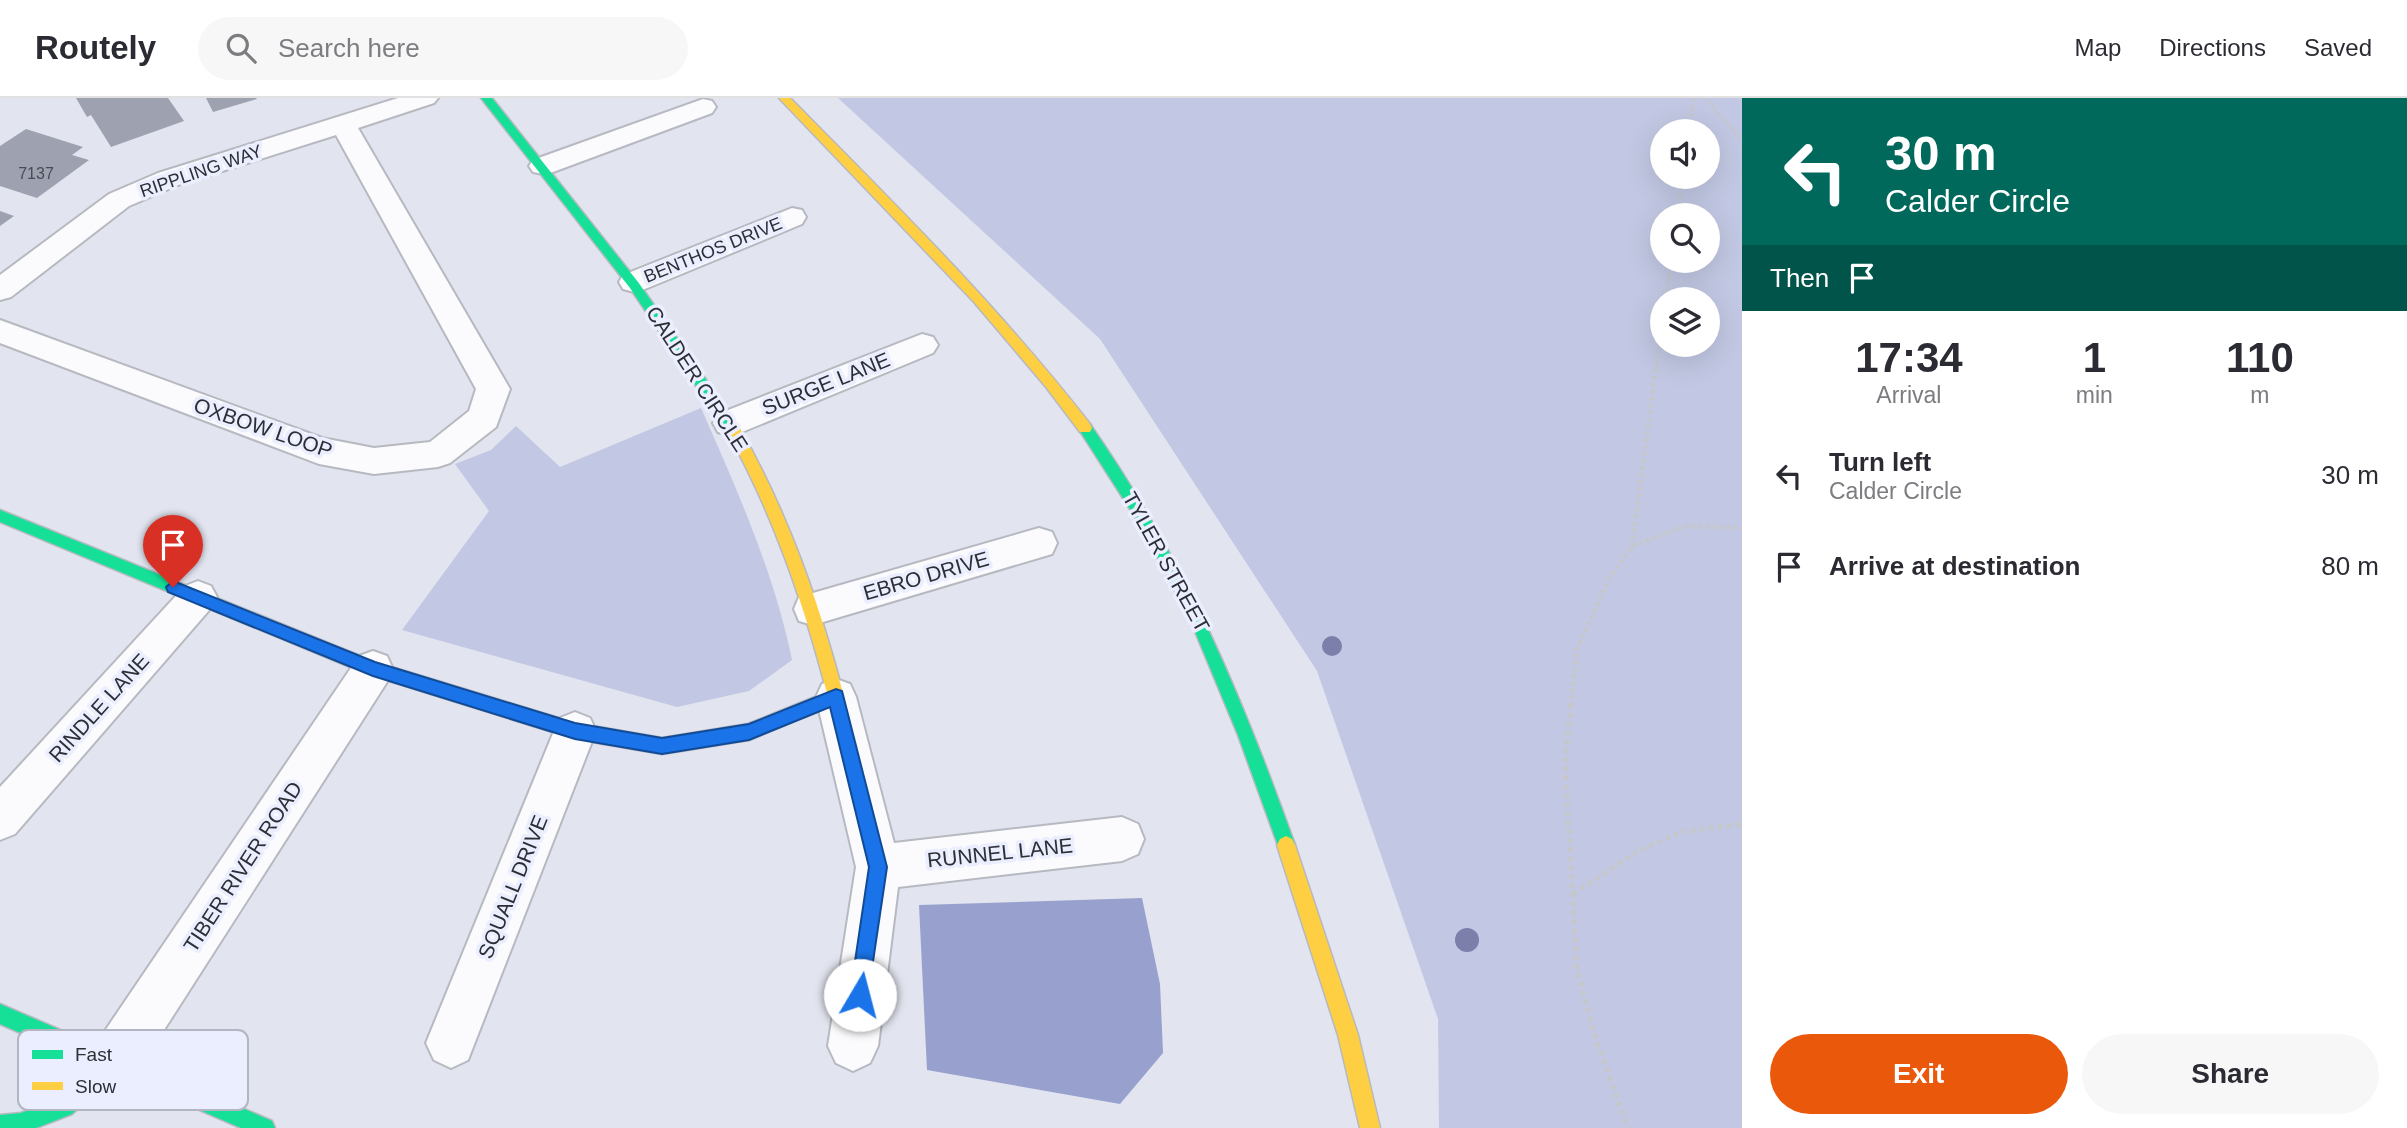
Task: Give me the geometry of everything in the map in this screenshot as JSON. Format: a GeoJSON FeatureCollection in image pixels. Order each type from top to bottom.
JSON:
{"type":"FeatureCollection","features":[{"type":"Feature","properties":{"kind":"street","name":"RIPPLING WAY"},"geometry":{"type":"LineString","coordinates":[[0,290],[119,200],[168,179],[425,98]]}},
{"type":"Feature","properties":{"kind":"street","name":"CALDER CIRCLE"},"geometry":{"type":"LineString","coordinates":[[486,98],[634,282],[730,423],[773,505],[813,609],[836,697]]}},
{"type":"Feature","properties":{"kind":"street","name":"TYLER STREET"},"geometry":{"type":"LineString","coordinates":[[784,98],[950,270],[1054,386],[1116,470],[1164,547],[1222,667],[1270,797],[1361,1079],[1370,1128]]}},
{"type":"Feature","properties":{"kind":"street"},"geometry":{"type":"LineString","coordinates":[[543,166],[703,107]]}},
{"type":"Feature","properties":{"kind":"street","name":"OXBOW LOOP"},"geometry":{"type":"LineString","coordinates":[[0,331],[319,451],[374,461],[438,454],[484,418],[493,389],[343,124]]}},
{"type":"Feature","properties":{"kind":"street","name":"BENTHOS DRIVE"},"geometry":{"type":"LineString","coordinates":[[634,282],[792,218]]}},
{"type":"Feature","properties":{"kind":"street","name":"SURGE LANE"},"geometry":{"type":"LineString","coordinates":[[730,423],[922,345]]}},
{"type":"Feature","properties":{"kind":"street"},"geometry":{"type":"LineString","coordinates":[[0,516],[373,669],[575,731],[662,746],[749,732],[836,697],[878,867],[853,1046]]}},
{"type":"Feature","properties":{"kind":"street","name":"EBRO DRIVE"},"geometry":{"type":"LineString","coordinates":[[813,609],[1039,543]]}},
{"type":"Feature","properties":{"kind":"street","name":"RINDLE LANE"},"geometry":{"type":"LineString","coordinates":[[0,819],[198,597]]}},
{"type":"Feature","properties":{"kind":"street","name":"TIBER RIVER ROAD"},"geometry":{"type":"LineString","coordinates":[[136,1030],[373,669]]}},
{"type":"Feature","properties":{"kind":"street","name":"SQUALL DRIVE"},"geometry":{"type":"LineString","coordinates":[[451,1043],[575,731]]}},
{"type":"Feature","properties":{"kind":"street","name":"RUNNEL LANE"},"geometry":{"type":"LineString","coordinates":[[878,867],[1122,839]]}},
{"type":"Feature","properties":{"kind":"street"},"geometry":{"type":"LineString","coordinates":[[0,1014],[35,1030]]}},
{"type":"Feature","properties":{"kind":"street"},"geometry":{"type":"LineString","coordinates":[[0,1125],[21,1123],[57,1110]]}},
{"type":"Feature","properties":{"kind":"street"},"geometry":{"type":"LineString","coordinates":[[222,1110],[265,1128]]}},
{"type":"Feature","properties":{"kind":"path"},"geometry":{"type":"LineString","coordinates":[[1691,119],[1694,98]]}},
{"type":"Feature","properties":{"kind":"path"},"geometry":{"type":"LineString","coordinates":[[1705,98],[1742,140]]}},
{"type":"Feature","properties":{"kind":"path"},"geometry":{"type":"LineString","coordinates":[[1628,1128],[1577,972],[1565,762],[1577,649],[1609,579],[1632,545],[1658,357]]}},
{"type":"Feature","properties":{"kind":"path"},"geometry":{"type":"LineString","coordinates":[[1632,545],[1686,526],[1742,528]]}},
{"type":"Feature","properties":{"kind":"path"},"geometry":{"type":"LineString","coordinates":[[1572,895],[1639,851],[1681,832],[1742,824]]}},
{"type":"Feature","properties":{"kind":"shaded area"},"geometry":{"type":"Polygon","coordinates":[[[838,98],[1742,98],[1742,1128],[1439,1128],[1438,1019],[1317,671],[1100,339],[838,98]]]}},
{"type":"Feature","properties":{"kind":"shaded area"},"geometry":{"type":"Polygon","coordinates":[[[701,408],[765,563],[792,660],[749,691],[677,707],[402,630],[489,511],[455,464],[491,450],[516,426],[560,467],[701,408]]]}},
{"type":"Feature","properties":{"kind":"water"},"geometry":{"type":"Polygon","coordinates":[[[1142,898],[1160,984],[1163,1053],[1120,1104],[927,1070],[919,905],[1142,898]]]}},
{"type":"Feature","properties":{"kind":"building"},"geometry":{"type":"Polygon","coordinates":[[[76,98],[168,98],[184,121],[111,147],[91,115],[87,117],[76,98]]]}},
{"type":"Feature","properties":{"kind":"building"},"geometry":{"type":"Polygon","coordinates":[[[206,98],[256,98],[257,99],[213,112],[206,98]]]}},
{"type":"Feature","properties":{"kind":"building"},"geometry":{"type":"Polygon","coordinates":[[[26,129],[83,147],[72,155],[89,160],[37,198],[0,186],[0,146],[26,129]]]}},
{"type":"Feature","properties":{"kind":"building"},"geometry":{"type":"Polygon","coordinates":[[[0,211],[14,216],[0,226],[0,211]]]}},
{"type":"Feature","properties":{"kind":"traffic: fast"},"geometry":{"type":"LineString","coordinates":[[486,98],[634,285],[734,431]]}},
{"type":"Feature","properties":{"kind":"traffic: fast"},"geometry":{"type":"LineString","coordinates":[[1085,428],[1149,526],[1202,629],[1225,681],[1286,845]]}},
{"type":"Feature","properties":{"kind":"traffic: fast"},"geometry":{"type":"LineString","coordinates":[[0,516],[373,669],[575,731],[662,746],[749,732],[820,703]]}},
{"type":"Feature","properties":{"kind":"traffic: fast"},"geometry":{"type":"LineString","coordinates":[[0,1014],[37,1030]]}},
{"type":"Feature","properties":{"kind":"traffic: fast"},"geometry":{"type":"LineString","coordinates":[[0,1125],[21,1123],[57,1110]]}},
{"type":"Feature","properties":{"kind":"traffic: fast"},"geometry":{"type":"LineString","coordinates":[[223,1110],[265,1128]]}},
{"type":"Feature","properties":{"kind":"traffic: slow"},"geometry":{"type":"LineString","coordinates":[[784,98],[979,299],[1085,428]]}},
{"type":"Feature","properties":{"kind":"traffic: slow"},"geometry":{"type":"LineString","coordinates":[[734,431],[752,462],[782,527],[817,628],[836,697],[820,703]]}},
{"type":"Feature","properties":{"kind":"traffic: slow"},"geometry":{"type":"LineString","coordinates":[[1286,845],[1348,1035],[1370,1128]]}},
{"type":"Feature","properties":{"kind":"route"},"geometry":{"type":"LineString","coordinates":[[173,587],[373,669],[575,731],[662,746],[749,732],[836,697],[878,867],[860,995]]}}]}
